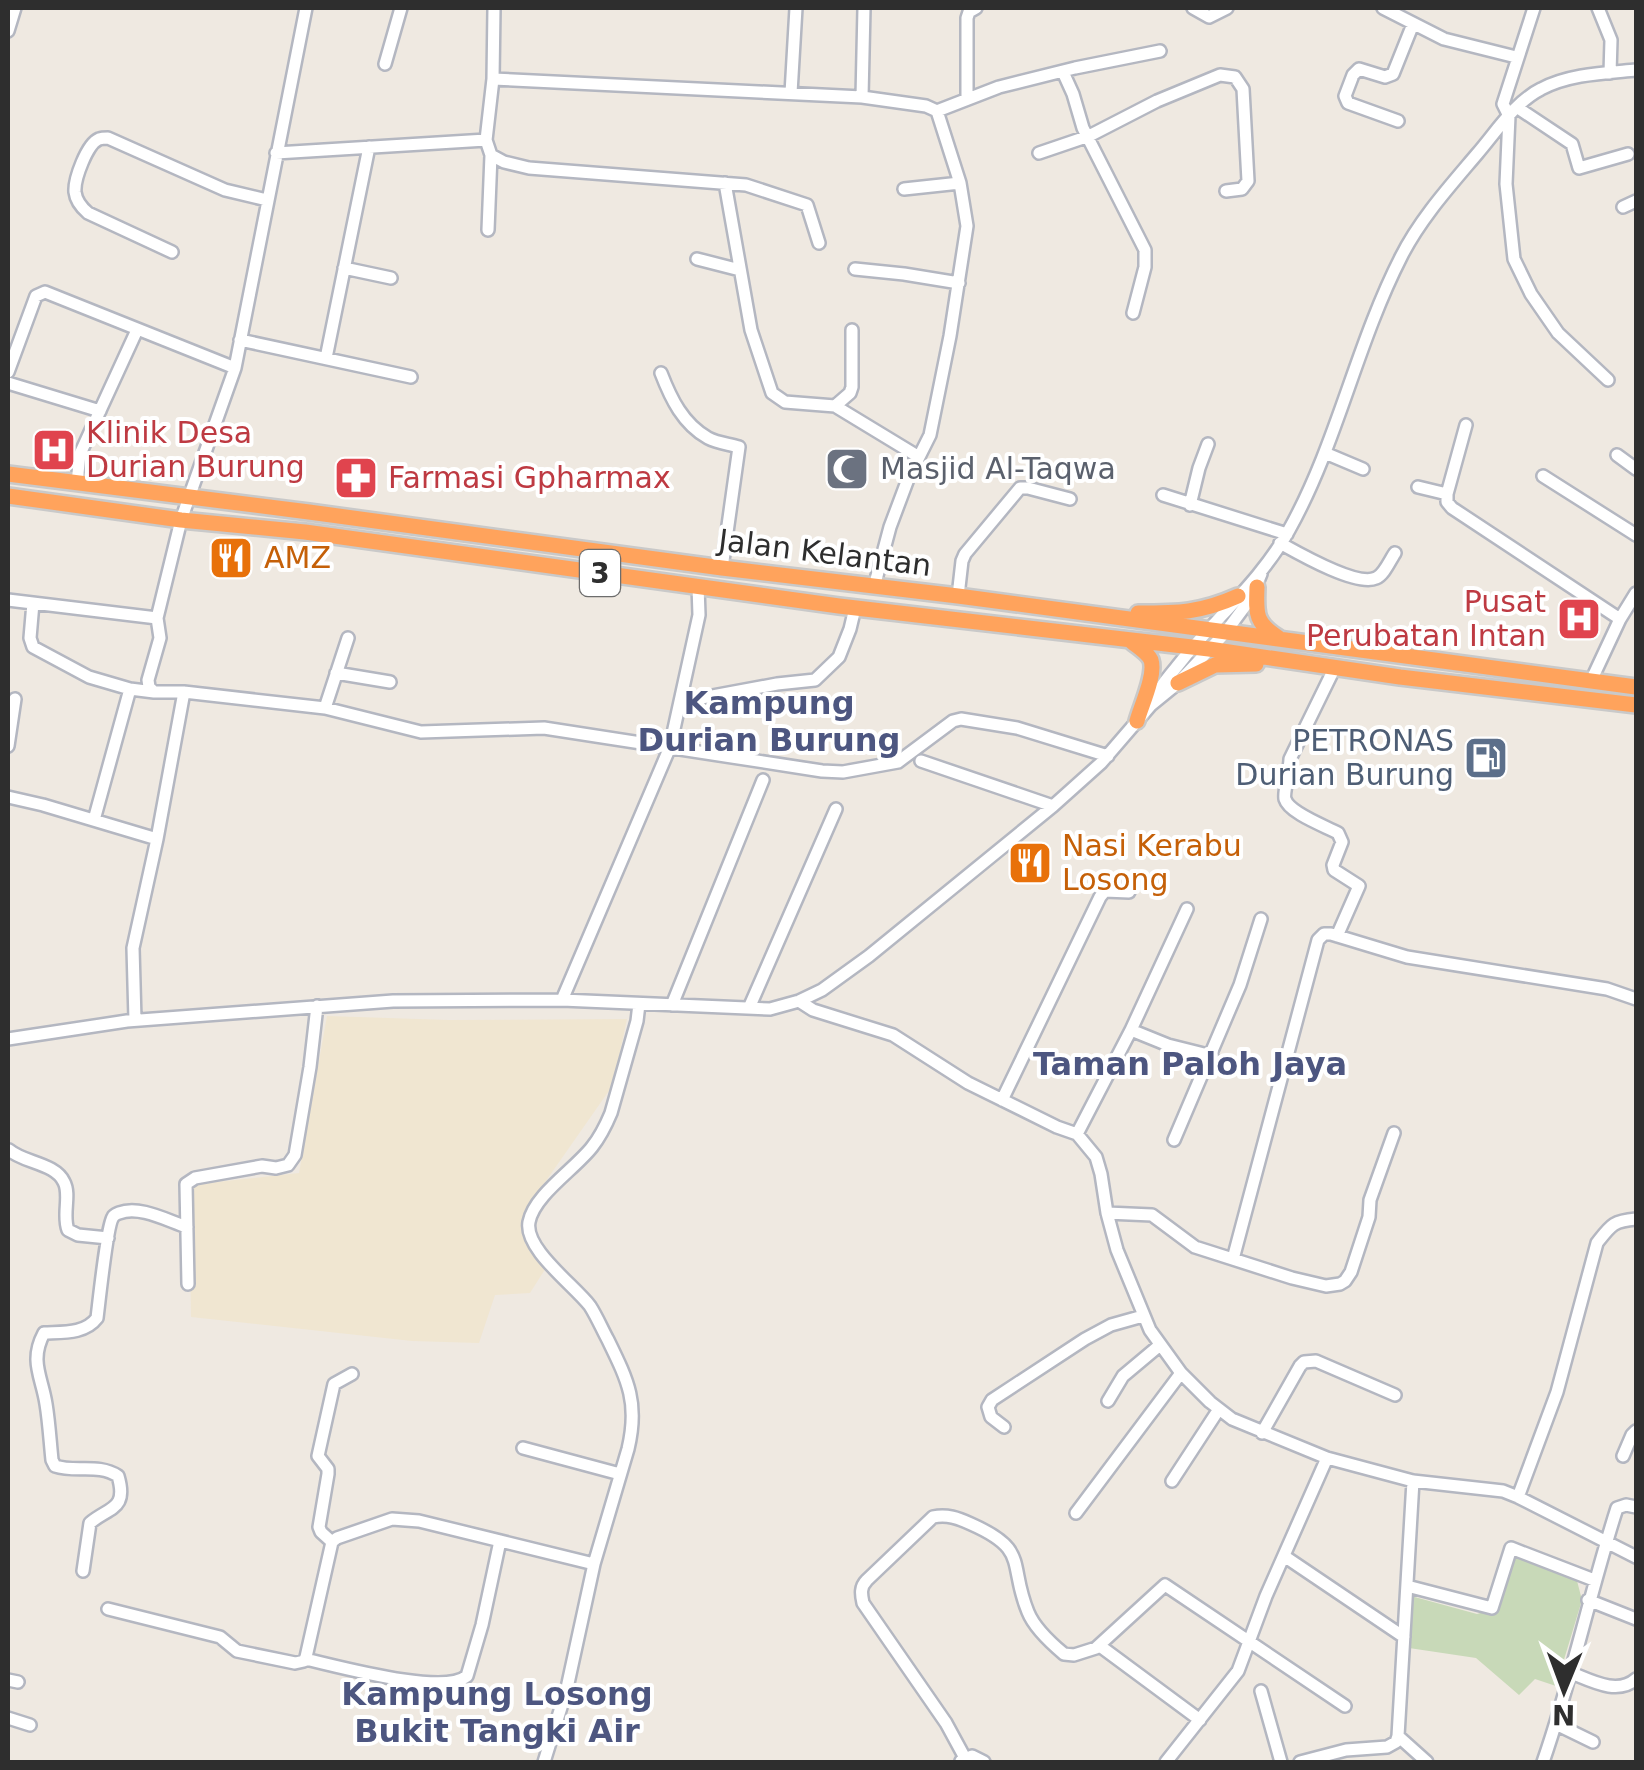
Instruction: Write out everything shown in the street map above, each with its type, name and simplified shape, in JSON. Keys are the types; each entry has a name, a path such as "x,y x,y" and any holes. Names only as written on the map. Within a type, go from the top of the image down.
{"highway":[{"name":"Jalan Kelantan","path":"8,474 1636,687"},
{"name":"Jalan Kelantan","path":"8,496 306,532 847,607 1636,705"},
{"path":"807,579 810,590 847,607"},
{"path":"1259,580 1256,611 1263,628 1282,640"},
{"path":"1079,612 1189,612 1238,596"},
{"path":"1132,642 1148,656 1152,667 1137,720"},
{"path":"1178,683 1215,665 1305,663"}],"street":[{"path":"8,31 15,8"},
{"path":"154,692 148,680 160,638 158,618 182,520 235,368 304,8"},
{"path":"385,64 401,8"},
{"path":"488,230 491,155 486,140 494,8"},
{"path":"791,93 796,8"},
{"path":"862,97 864,8"},
{"path":"967,99 967,18 976,8"},
{"path":"1193,8 1209,17 1227,8"},
{"path":"1383,8 1444,39 1516,57"},
{"path":"1534,8 1503,104 1572,144 1579,168 1628,154"},
{"path":"1598,8 1613,48 1610,73"},
{"path":"1398,121 1348,103 1345,96 1353,75 1360,69 1385,77 1394,74 1413,24"},
{"path":"492,80 862,97 937,111 1000,87 1160,51"},
{"path":"1151,706 1158,690 1201,648 1225,633 1284,538 1325,453 1402,256 1445,193 1536,91 1558,81 1636,70"},
{"path":"1063,72 1079,120 1145,250 1133,313"},
{"path":"1039,153 1089,136 1220,75 1235,77 1243,89 1248,180 1242,189 1226,191"},
{"path":"874,587 890,527 930,435 967,226 960,183 937,111"},
{"path":"1514,112 1506,184 1514,259 1531,294 1558,332 1608,380"},
{"path":"172,252 88,213 79,205 76,175 98,139 108,138 225,190 267,200"},
{"path":"276,153 486,140"},
{"path":"326,358 369,147"},
{"path":"491,155 529,168 746,186 803,202 810,210 819,244"},
{"path":"724,183 751,330 772,392 785,402 834,406 919,457"},
{"path":"904,189 960,183"},
{"path":"1623,207 1636,202"},
{"path":"697,259 740,270"},
{"path":"344,268 391,278"},
{"path":"856,270 958,283"},
{"path":"8,371 36,296 45,292 235,368"},
{"path":"77,483 80,454 138,330"},
{"path":"834,406 852,386 852,330"},
{"path":"240,340 411,376"},
{"path":"661,373 685,420 709,438 740,447 722,568"},
{"path":"8,383 100,411"},
{"path":"1466,425 1447,494 1452,508 1620,619"},
{"path":"1190,505 1208,444"},
{"path":"1325,453 1363,469"},
{"path":"1617,455 1636,469"},
{"path":"1543,476 1636,534"},
{"path":"1418,487 1447,494"},
{"path":"958,596 965,554 1020,488 1070,499"},
{"path":"1163,496 1284,538 1336,572 1376,579 1395,553"},
{"path":"8,1039 135,1020 393,1001 562,1000 770,1009 798,1000 822,990 869,956 1053,806 1108,756 1137,720 1178,683 1208,630 1238,596 1259,580"},
{"path":"562,1000 670,748 699,615 698,586"},
{"path":"1591,681 1636,593"},
{"path":"8,600 158,618"},
{"path":"33,603 33,646 90,678 130,689 325,708 422,732 544,728 843,772 898,762 961,719 1018,728 1108,756"},
{"path":"680,702 815,680 838,657 847,607"},
{"path":"325,708 348,638"},
{"path":"1335,667 1290,759 1284,795 1295,811 1338,833 1342,842 1334,870 1358,886 1336,936"},
{"path":"336,673 390,682"},
{"path":"94,820 130,689"},
{"path":"135,1020 133,948 184,692"},
{"path":"8,746 14,699"},
{"path":"921,761 1053,806"},
{"path":"672,1005 763,780"},
{"path":"8,797 157,838"},
{"path":"749,1008 836,810"},
{"path":"1002,1100 1100,897 1105,891 1129,892"},
{"path":"1077,1134 1132,1030 1187,909"},
{"path":"1174,1140 1240,985 1260,919"},
{"path":"1233,1259 1318,940 1324,934 1394,954 1607,989 1636,999"},
{"path":"798,1000 814,1010 892,1035 968,1083 1077,1134 1096,1158 1117,1250 1143,1316 1182,1374 1232,1419 1326,1458 1413,1481 1518,1496 1636,1557"},
{"path":"544,1762 568,1688 594,1564 631,1434 632,1407 628,1379 588,1304 528,1234 535,1206 592,1147 611,1114 639,1004"},
{"path":"188,1284 186,1184 195,1178 288,1165 295,1155 317,1006"},
{"path":"1132,1030 1168,1045 1212,1056"},
{"path":"1107,1213 1152,1215 1195,1246 1278,1274 1333,1286 1346,1280 1351,1272 1369,1217 1370,1200 1394,1133"},
{"path":"9,1150 19,1158 48,1168 66,1184 68,1230 108,1238"},
{"path":"82,1571 90,1523 111,1512 121,1487 118,1476 111,1471 55,1466 46,1398 38,1377 42,1336 83,1330 97,1318 108,1238 116,1213 149,1214 187,1227"},
{"path":"1518,1496 1566,1361 1597,1243 1611,1225 1636,1219"},
{"path":"1004,1427 990,1417 988,1406 992,1400 1084,1338 1143,1316"},
{"path":"1108,1401 1123,1376 1160,1346"},
{"path":"1262,1433 1300,1366 1310,1360 1395,1395"},
{"path":"332,1542 319,1527 328,1468 318,1456 334,1384 352,1374"},
{"path":"1076,1513 1182,1374"},
{"path":"1172,1481 1219,1409"},
{"path":"1623,1456 1636,1431"},
{"path":"523,1448 620,1474"},
{"path":"1166,1762 1238,1671 1326,1458"},
{"path":"1300,1762 1346,1750 1379,1749 1396,1742 1413,1481"},
{"path":"1542,1762 1617,1508 1636,1507"},
{"path":"984,1762 972,1756 962,1760 946,1723 861,1595 867,1580 933,1517 958,1518 1005,1543 1017,1566 1028,1613 1064,1654 1074,1655 1100,1646 1165,1585 1344,1706"},
{"path":"108,1609 220,1637 236,1651 289,1663 305,1658 332,1542 392,1518 419,1520 594,1564"},
{"path":"305,1658 394,1679 452,1684 463,1680 482,1625 500,1540"},
{"path":"1407,1586 1492,1608 1511,1548 1594,1580"},
{"path":"1284,1556 1404,1637"},
{"path":"1588,1600 1636,1619"},
{"path":"1100,1646 1200,1720"},
{"path":"1569,1672 1615,1688 1636,1679"},
{"path":"1262,1691 1281,1762"},
{"path":"8,1718 30,1725"},
{"path":"1556,1724 1593,1742"},
{"path":"1398,1736 1427,1762"},
{"path":"1379,1749 1382,1762"}],"shaded area":[{"path":"327,1016 627,1019 613,1085 527,1208 525,1244 549,1263 530,1293 495,1295 479,1343 412,1341 191,1317 189,1185 299,1173"}],"green space":[{"path":"1512,1554 1576,1577 1582,1600 1556,1686 1535,1679 1519,1695 1476,1658 1409,1648 1411,1596 1477,1614 1497,1608"}],"place":[{"name":"Klinik Desa Durian Burung","path":"54,450"},
{"name":"Masjid Al-Taqwa","path":"847,469"},
{"name":"Farmasi Gpharmax","path":"356,478"},
{"name":"AMZ","path":"231,558"},
{"name":"Pusat Perubatan Intan","path":"1579,619"},
{"name":"PETRONAS Durian Burung","path":"1486,758"},
{"name":"Nasi Kerabu Losong","path":"1030,863"}],"district":[{"name":"Kampung Durian Burung","path":"769,722"},
{"name":"Taman Paloh Jaya","path":"1190,1064"},
{"name":"Kampung Losong Bukit Tangki Air","path":"497,1712"}]}
